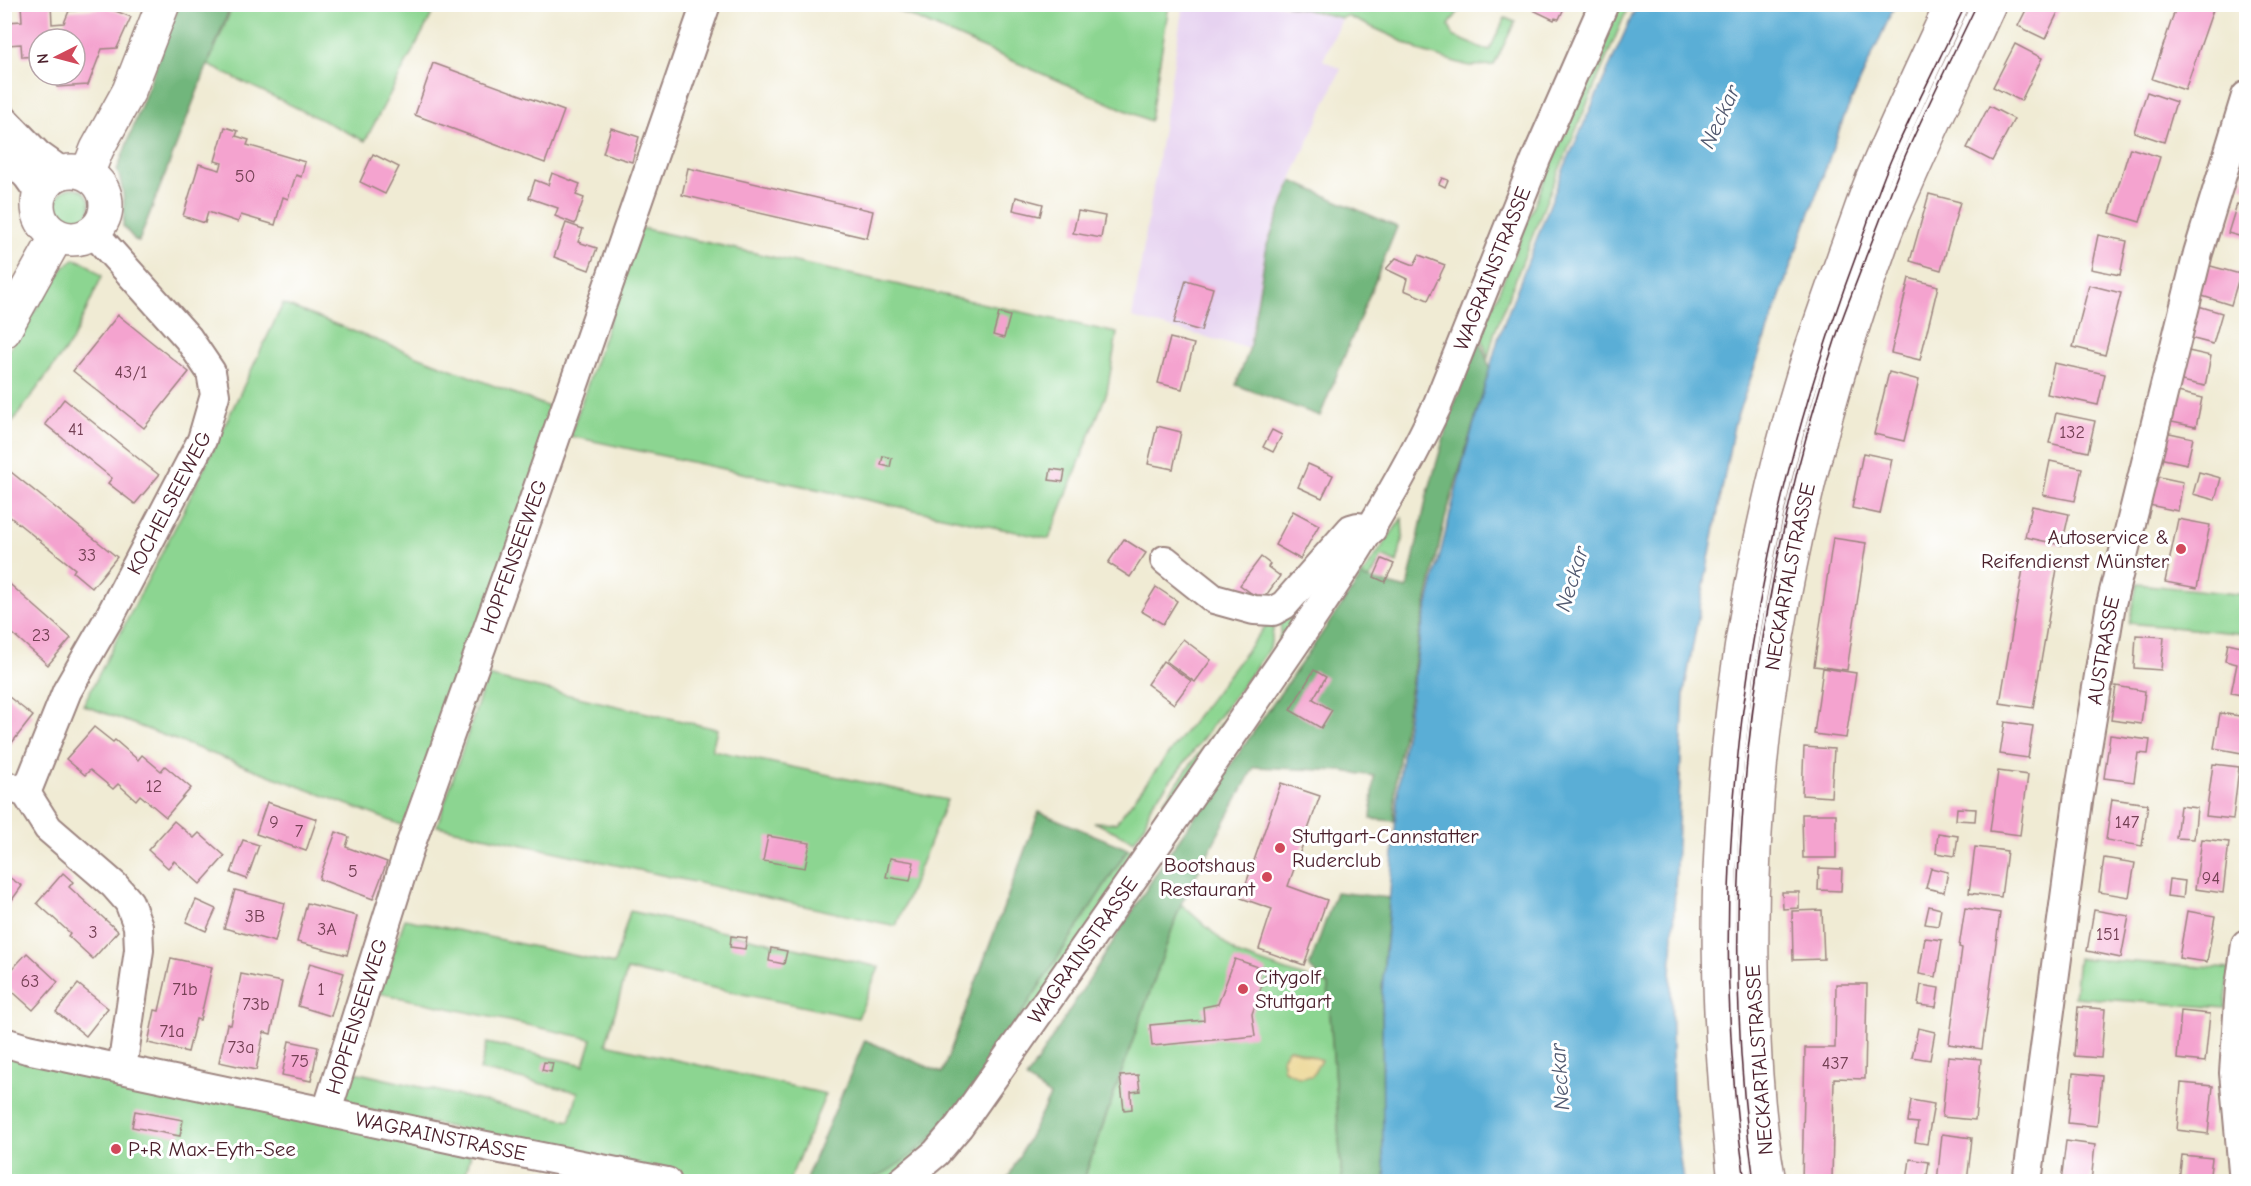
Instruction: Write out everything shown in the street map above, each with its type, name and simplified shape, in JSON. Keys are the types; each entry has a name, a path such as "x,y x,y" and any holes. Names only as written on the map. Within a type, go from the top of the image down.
{"main road":[{"path":"63,180 101,186 106,198 105,217 93,232 78,239 57,236 46,227 39,215 63,180 98,149 129,92 162,4"},
{"name":"NECKARTALSTRASSE","path":"1735,1182 1721,1018 1722,817 1733,711 1750,595 1779,461 1827,303 1875,173 1952,4"},
{"name":"NECKARTALSTRASSE","path":"1769,1182 1761,1140 1753,1026 1751,912 1757,796 1766,703 1781,614 1810,470 1858,308 1882,240 1989,4"},
{"path":"4,331 57,236"}],"street":[{"name":"HOPFENSEEWEG","path":"327,1111 410,846 531,508 706,4"},
{"name":"WAGRAINSTRASSE","path":"901,1182 936,1154 960,1126 1178,815 1372,529 1437,406 1536,159 1604,4"},
{"name":"AUSTRASSE","path":"2027,1182 2078,801 2111,604 2198,253 2247,96"},
{"path":"4,120 63,180"},
{"path":"4,151 28,177 63,180"},
{"name":"KOCHELSEEWEG","path":"93,232 188,338 211,372 215,395 202,440 110,618 15,789 48,828 114,885 129,902 138,926 139,950 122,1069"},
{"path":"1165,560 1214,599 1254,610 1273,611 1284,605 1351,529 1358,527 1372,529"},
{"path":"2244,1182 2234,1073 2240,987 2247,944"},
{"name":"WAGRAINSTRASSE","path":"4,1042 27,1049 667,1182"}],"shaded area":[{"path":"1183,5 1280,5 1342,19 1323,60 1341,69 1292,177 1266,245 1248,348 1132,318"}],"green space":[{"path":"233,4 437,5 365,141 208,65"},
{"path":"179,5 231,5 139,241 135,240 123,226 123,197 117,170"},
{"path":"885,5 1169,5 1150,121"},
{"path":"1287,5 1463,5 1449,25 1453,36 1489,51 1505,18 1515,22 1494,65 1469,66 1422,52 1347,16 1342,18"},
{"path":"1616,5 1629,5 1549,194 1494,334 1488,358 1481,335"},
{"path":"1292,181 1397,227 1320,416 1236,385 1249,350 1267,245"},
{"path":"73,188 85,193 90,205 85,217 73,222 61,217 56,205 61,193"},
{"path":"641,228 1117,333 1107,392 1049,539 570,436"},
{"path":"75,259 87,264 102,276 72,341 5,432 5,356 63,268"},
{"path":"283,304 572,416 428,835 83,705 183,512"},
{"path":"1479,339 1490,368 1445,519 1419,636 1396,779 1394,821 1371,819 1374,776 1342,771 1254,767 1181,904 1083,1181 1006,1182 1050,1096 1026,1079 1166,858 1361,577 1407,589 1427,496 1451,413"},
{"path":"1402,518 1403,537 1397,563 1382,556 1370,579 1361,577"},
{"path":"1347,540 1276,648 1281,632 1280,623"},
{"path":"2137,584 2246,595 2246,634 2129,623"},
{"path":"1267,624 1274,625 1270,648 1151,805 1144,826 1134,841 1094,822 1116,823"},
{"path":"1267,660 1171,806 1163,802"},
{"path":"487,676 717,729 712,750 947,800 896,926 437,826"},
{"path":"1158,809 1165,814 961,1116 897,1175 884,1181 864,1182 887,1171 957,1113 1128,849 1133,851 1150,827"},
{"path":"1039,812 1128,849 957,1113 901,1163 875,1177 850,1183 807,1181 807,1176 865,1040 942,1073"},
{"path":"1336,892 1389,898 1382,991 1383,1152 1386,1181 1342,1181 1328,985 1309,967"},
{"path":"1181,904 1237,954 1328,985 1342,1181 1083,1182"},
{"path":"630,911 879,967 858,1018 627,970 606,1044 826,1094 789,1181 707,1181 340,1104 350,1071 570,1121 578,1092 480,1070 487,1043 584,1065 592,1039 379,993 405,919 614,964"},
{"path":"2078,958 2230,969 2225,1008 2074,997"},
{"path":"4,1055 472,1149 464,1181 5,1181"}],"sand":[{"path":"1289,1048 1321,1060 1312,1076 1299,1077 1284,1070 1282,1058"}],"water":[{"name":"Neckar","path":"1637,5 1895,5 1844,117 1734,425 1684,693 1671,978 1673,1107 1683,1181 1386,1181 1383,1152 1382,991 1399,778 1420,636 1464,458 1499,336 1564,168"}],"building":[{"path":"51,4 52,24 64,23 69,11 108,8 131,17 117,48 102,49 87,85 87,27 27,27 27,57 22,57 21,44 7,45 6,22 22,21 21,5"},
{"path":"1536,4 1566,4 1559,19 1554,20 1533,10"},
{"path":"2029,4 2062,4 2045,39 2018,26"},
{"path":"2177,4 2215,4 2185,90 2152,79"},
{"path":"2015,44 2042,58 2021,101 1993,87"},
{"path":"433,63 564,111 545,163 415,115"},
{"path":"2147,92 2176,102 2164,142 2134,132"},
{"path":"1989,106 2014,119 1992,161 1967,148"},
{"path":"225,127 238,131 236,136 249,140 247,145 305,162 301,177 296,175 288,199 283,197 275,225 241,215 238,222 208,212 205,223 183,216 199,164 220,170 222,163 215,161"},
{"path":"611,128 639,137 632,162 603,153"},
{"path":"2130,148 2160,157 2140,222 2110,213"},
{"path":"373,154 399,167 385,194 360,182"},
{"path":"688,168 873,211 867,238 682,195"},
{"path":"2246,171 2246,188 2241,186"},
{"path":"552,173 580,184 576,195 584,198 575,224 555,216 558,208 529,198 535,180 548,185"},
{"path":"1442,178 1448,180 1445,187 1439,184"},
{"path":"1929,194 1960,202 1941,270 1910,261"},
{"path":"1016,197 1043,204 1040,216 1013,210"},
{"path":"2237,204 2246,207 2246,238 2228,233"},
{"path":"1078,211 1105,216 1101,238 1073,233"},
{"path":"566,223 583,229 578,242 597,248 589,270 554,257"},
{"path":"2098,235 2127,241 2120,275 2091,269"},
{"path":"1419,255 1445,265 1428,300 1404,290 1407,279 1386,269 1396,258 1414,265"},
{"path":"2207,265 2240,274 2231,305 2199,295"},
{"path":"1909,278 1938,286 1920,360 1891,353"},
{"path":"1186,280 1213,288 1201,331 1174,323"},
{"path":"2089,285 2121,293 2105,355 2073,347"},
{"path":"2195,305 2222,313 2213,344 2186,337"},
{"path":"999,313 1010,316 1004,338 993,335"},
{"path":"118,315 189,372 144,428 73,371"},
{"path":"1170,338 1194,344 1182,389 1158,383"},
{"path":"2184,350 2211,356 2205,386 2177,380"},
{"path":"2054,363 2105,374 2098,405 2047,394"},
{"path":"1889,372 1919,380 1904,441 1874,434"},
{"path":"2174,391 2202,398 2196,427 2167,421"},
{"path":"64,399 159,475 135,504 108,483 112,478 45,424"},
{"path":"2056,413 2095,421 2088,452 2049,443"},
{"path":"1157,426 1181,432 1173,469 1148,464"},
{"path":"1272,430 1282,435 1273,452 1263,447"},
{"path":"2165,432 2193,438 2187,464 2159,458"},
{"path":"1863,453 1892,459 1880,514 1852,508"},
{"path":"883,456 892,458 890,467 881,465"},
{"path":"2050,461 2082,468 2075,501 2043,495"},
{"path":"1308,464 1333,475 1322,498 1298,487"},
{"path":"1051,469 1065,471 1063,482 1049,480"},
{"path":"11,472 117,557 92,588 73,572 75,569 4,512 4,480"},
{"path":"2199,472 2221,478 2215,500 2193,494"},
{"path":"2155,476 2183,482 2178,511 2149,505"},
{"path":"2032,506 2069,514 2062,545 2025,537"},
{"path":"1293,511 1319,525 1300,559 1275,545"},
{"path":"2178,519 2210,525 2197,588 2165,582"},
{"path":"1833,538 1866,543 1847,670 1814,666"},
{"path":"1124,539 1146,553 1130,577 1108,563"},
{"path":"1261,557 1270,564 1268,567 1280,576 1262,601 1240,585"},
{"path":"2025,557 2058,563 2033,708 2000,703"},
{"path":"1382,559 1394,564 1385,582 1374,577"},
{"path":"4,579 71,638 48,665 4,626"},
{"path":"1156,587 1177,601 1163,624 1141,611"},
{"path":"2136,635 2164,637 2161,670 2134,668"},
{"path":"1183,639 1211,660 1195,682 1166,661"},
{"path":"2228,643 2246,647 2246,696 2231,693 2237,664 2225,661"},
{"path":"1163,661 1191,681 1174,704 1147,684"},
{"path":"1823,668 1856,673 1846,738 1814,734"},
{"path":"1314,670 1326,677 1313,699 1332,710 1321,728 1290,710"},
{"path":"2116,686 2145,691 2141,724 2111,720"},
{"path":"4,693 33,716 11,744 4,739"},
{"path":"2220,713 2246,717 2242,753 2214,748"},
{"path":"2005,722 2033,726 2028,758 2000,754"},
{"path":"94,727 113,742 115,740 138,760 142,755 161,771 165,766 191,788 166,817 140,795 136,800 118,784 113,789 90,770 85,775 66,759"},
{"path":"2110,735 2150,740 2148,754 2138,753 2134,782 2104,778"},
{"path":"1804,747 1834,749 1831,797 1802,795"},
{"path":"2213,764 2239,767 2233,819 2206,816"},
{"path":"1998,771 2028,775 2020,835 1990,831"},
{"path":"1281,783 1320,796 1288,886 1327,900 1304,965 1259,949 1272,909 1241,898"},
{"path":"2112,799 2148,804 2142,846 2106,840"},
{"path":"267,802 317,819 306,851 256,834"},
{"path":"2180,806 2197,808 2194,839 2176,838"},
{"path":"1957,808 1976,809 1975,821 1956,820"},
{"path":"1802,814 1836,814 1836,858 1803,858"},
{"path":"174,821 194,838 199,833 225,856 200,884 174,861 168,868 148,850"},
{"path":"336,832 349,837 346,847 387,862 373,899 319,879"},
{"path":"1938,833 1958,836 1955,856 1936,853"},
{"path":"768,836 810,843 805,868 763,861"},
{"path":"2202,839 2229,842 2223,893 2195,889"},
{"path":"243,840 259,845 247,879 231,873"},
{"path":"1975,847 2007,851 2001,897 1969,893"},
{"path":"890,858 914,862 910,881 886,877"},
{"path":"2104,858 2135,863 2129,897 2099,892"},
{"path":"1819,868 1842,869 1841,891 1818,890"},
{"path":"1931,868 1948,872 1944,892 1926,888"},
{"path":"63,873 73,882 69,887 118,931 93,959 68,936 70,933 37,903"},
{"path":"4,874 22,886 4,911"},
{"path":"2169,879 2185,881 2183,898 2167,896"},
{"path":"235,890 285,903 275,942 224,928"},
{"path":"1782,892 1799,892 1799,908 1783,909"},
{"path":"196,900 216,909 206,931 186,922"},
{"path":"307,903 357,916 347,955 297,942"},
{"path":"1929,906 1941,909 1938,926 1925,924"},
{"path":"1965,908 2000,913 1982,1049 1949,1044"},
{"path":"1822,910 1824,959 1793,960 1792,911"},
{"path":"2094,910 2129,916 2121,958 2087,951"},
{"path":"2187,911 2215,916 2207,962 2179,958"},
{"path":"731,936 747,938 745,949 730,947"},
{"path":"1925,938 1942,940 1936,977 1919,974"},
{"path":"771,948 787,951 784,964 769,961"},
{"path":"27,953 58,982 33,1010 4,984 4,978"},
{"path":"171,958 212,967 200,1020 196,1019 188,1052 148,1043 155,1010 159,1011"},
{"path":"1235,959 1267,970 1252,1014 1255,1036 1152,1046 1150,1025 1204,1020 1203,1007 1218,1004"},
{"path":"310,963 344,973 331,1016 298,1006"},
{"path":"241,974 282,982 271,1034 264,1032 256,1070 219,1062 227,1024 231,1025"},
{"path":"78,984 108,1008 86,1036 56,1012"},
{"path":"1836,984 1867,984 1865,1079 1834,1078 1832,1182 1802,1182 1805,1048 1835,1048"},
{"path":"1921,985 1939,988 1936,1007 1918,1005"},
{"path":"2078,1007 2105,1009 2101,1058 2074,1056"},
{"path":"2181,1011 2210,1014 2205,1062 2177,1059"},
{"path":"1918,1028 1935,1032 1930,1060 1912,1057"},
{"path":"289,1041 318,1047 311,1081 282,1075"},
{"path":"1948,1056 1981,1059 1975,1120 1942,1117"},
{"path":"544,1062 553,1063 551,1072 542,1070"},
{"path":"2073,1073 2102,1076 2097,1126 2068,1123"},
{"path":"1138,1075 1140,1091 1131,1092 1132,1109 1124,1110 1120,1076"},
{"path":"2181,1083 2213,1086 2208,1134 2177,1130"},
{"path":"1911,1100 1934,1104 1927,1144 1915,1142 1918,1123 1908,1122"},
{"path":"135,1111 183,1120 180,1136 132,1127"},
{"path":"1942,1134 1972,1138 1967,1182 1937,1182"},
{"path":"2066,1141 2095,1145 2091,1182 2061,1182"},
{"path":"2182,1155 2212,1158 2209,1182 2179,1182"},
{"path":"1910,1159 1929,1162 1926,1182 1907,1181"}],"waterway":[{"path":"1140,844 1159,815"}],"tram line":[{"path":"1745,1182 1733,1064 1728,947 1732,829 1743,712 1761,596 1786,481 1818,367 1869,217 1894,153 1966,4"},
{"path":"1754,1182 1743,1075 1738,967 1740,858 1748,749 1763,640 1783,532 1809,427 1843,316 1906,154 1977,4"}],"place":[{"name":"Autoservice & Reifendienst Münster","path":"2181,549"},
{"name":"Stuttgart-Cannstatter Ruderclub","path":"1280,848"},
{"name":"Bootshaus Restaurant","path":"1267,877"},
{"name":"Citygolf Stuttgart","path":"1243,989"},
{"name":"P+R Max-Eyth-See","path":"116,1149"}]}
